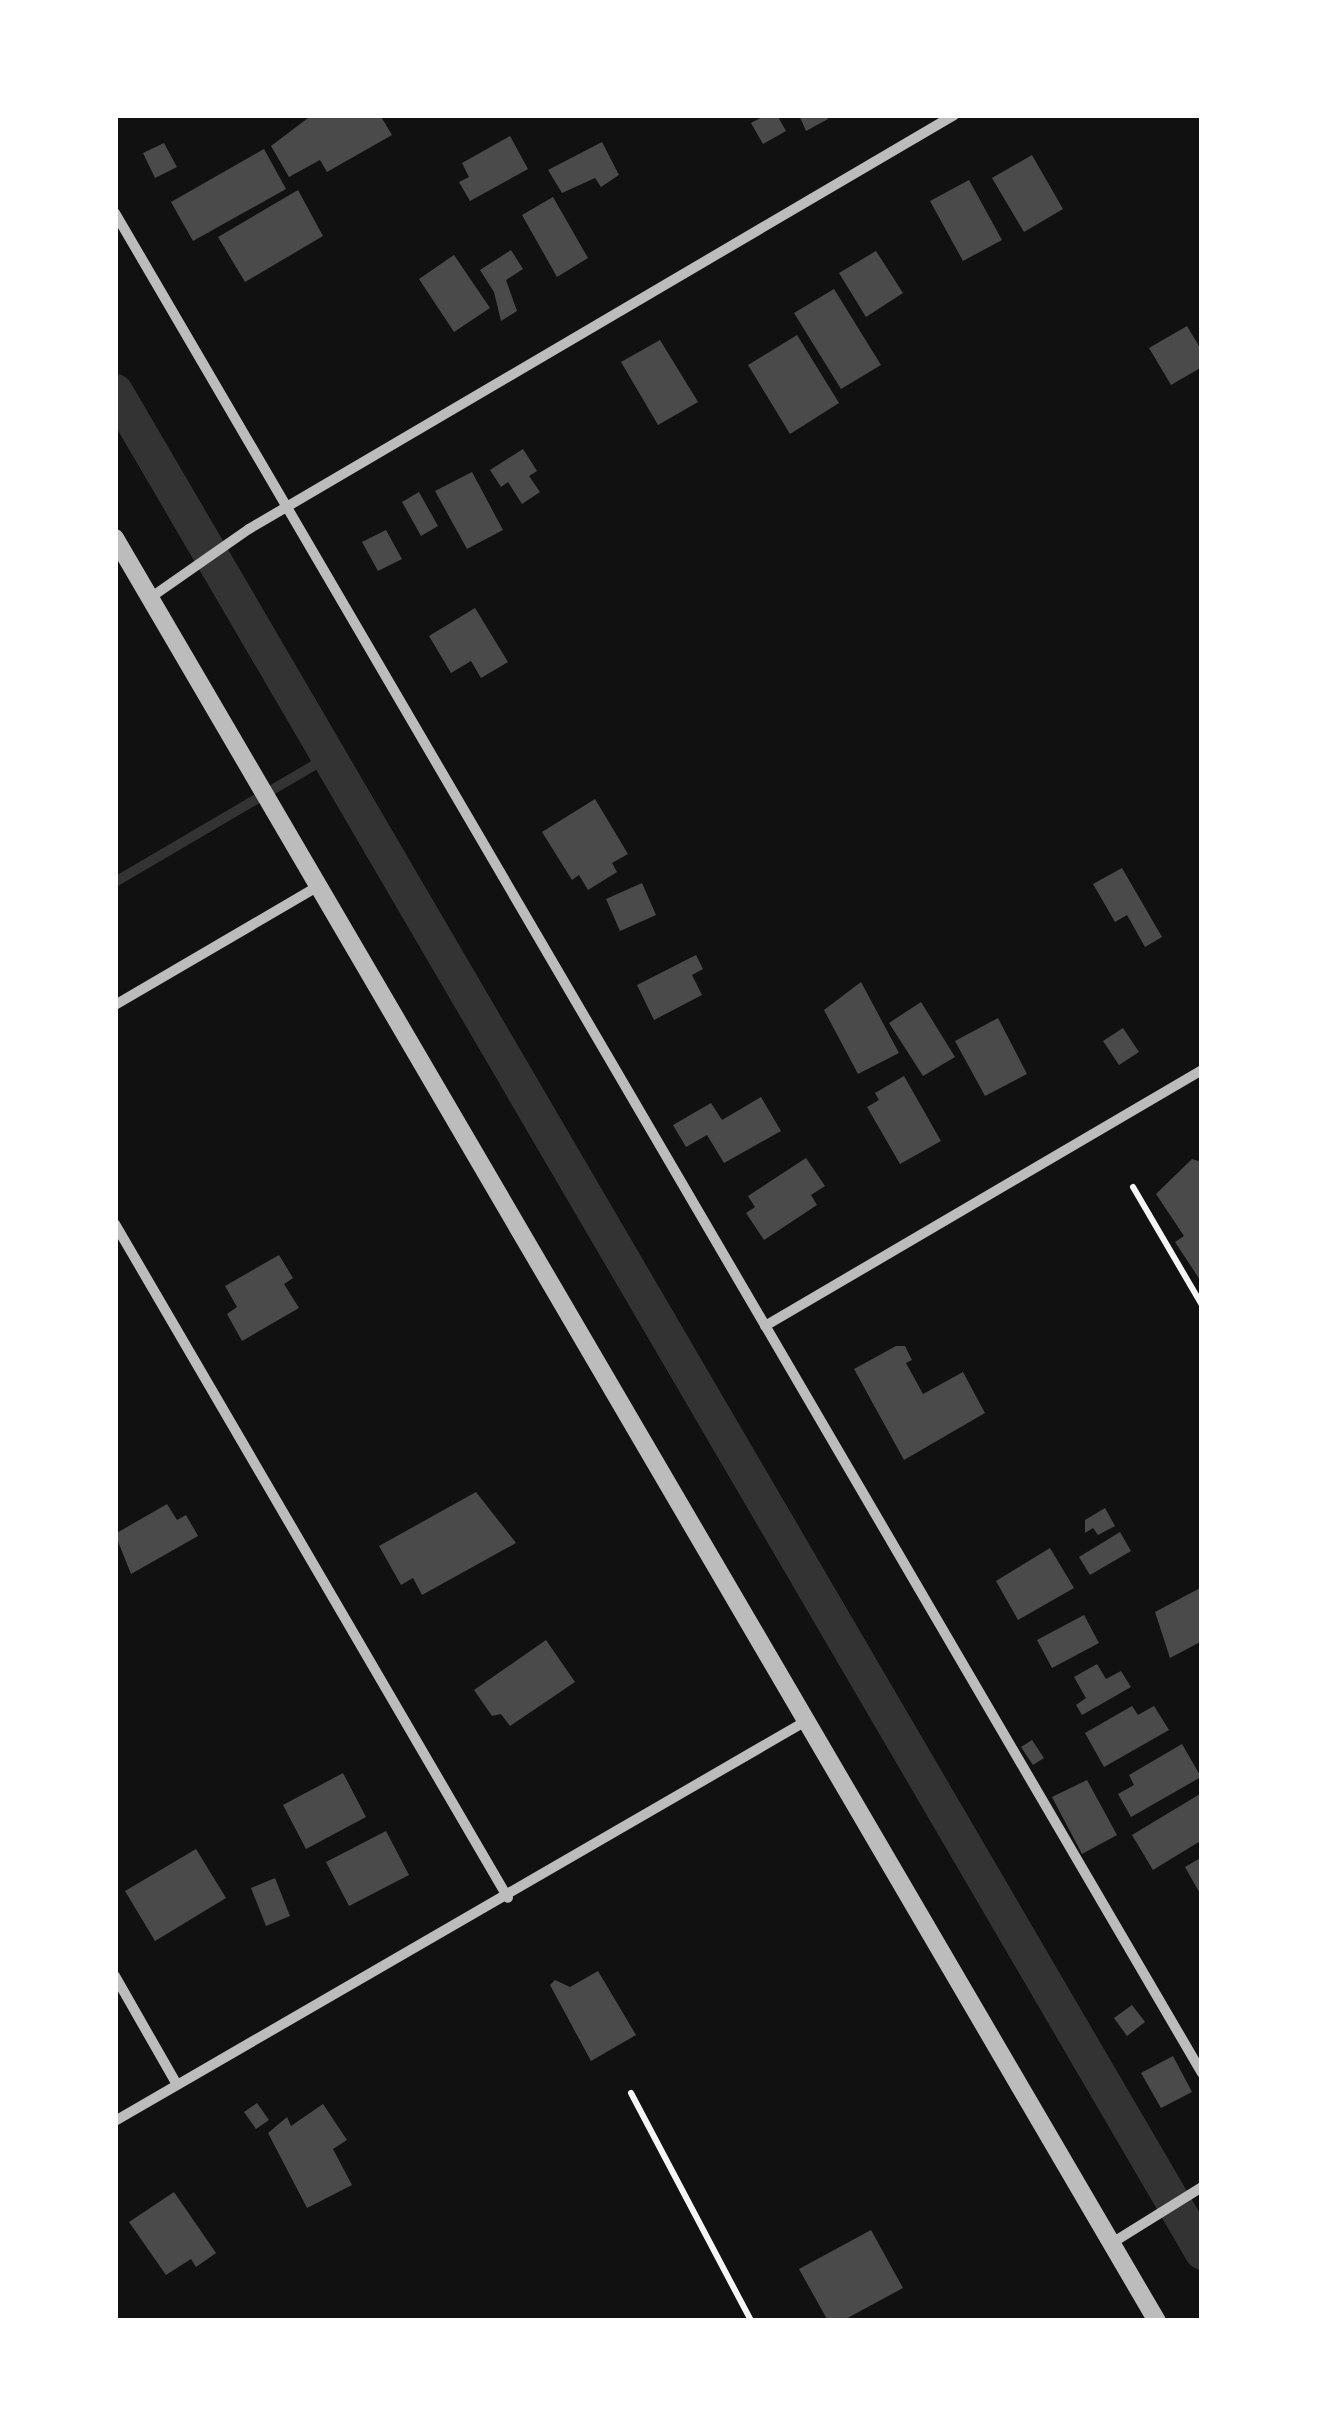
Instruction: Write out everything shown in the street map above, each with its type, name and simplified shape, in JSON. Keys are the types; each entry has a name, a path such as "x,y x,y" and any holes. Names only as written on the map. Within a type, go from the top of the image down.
{"street":[{"path":"150,598 249,529 954,115"},
{"path":"115,213 1202,2073"},
{"path":"115,538 1157,2321"},
{"path":"115,1005 317,886"},
{"path":"765,1326 1202,1070"},
{"path":"115,1224 508,1898"},
{"path":"115,2121 508,1898 808,1720"},
{"path":"115,1976 176,2083"},
{"path":"1112,2242 1200,2189"}],"path":[{"path":"1133,1187 1202,1305"},
{"path":"631,2093 751,2321"}],"building":[{"path":"312,115 380,115 392,135 327,172 320,160 289,177 271,146"},
{"path":"766,115 777,115 786,131 763,144 751,123"},
{"path":"799,115 826,115 828,119 806,131"},
{"path":"510,136 528,169 470,201 459,182 469,177 462,163"},
{"path":"602,142 619,175 601,187 595,178 562,193 548,170"},
{"path":"164,143 177,167 155,178 143,153"},
{"path":"264,149 286,189 193,241 171,202"},
{"path":"1032,155 1063,209 1024,232 992,178"},
{"path":"969,180 1002,240 963,261 930,201"},
{"path":"298,190 323,236 245,282 218,237"},
{"path":"553,197 588,258 557,277 522,215"},
{"path":"511,250 523,269 506,280 517,311 501,321 494,292 480,270"},
{"path":"876,251 903,293 866,317 839,273"},
{"path":"454,255 490,308 454,332 419,279"},
{"path":"834,289 881,365 841,389 794,313"},
{"path":"1187,326 1202,351 1202,367 1171,385 1149,348"},
{"path":"797,335 839,403 790,434 748,365"},
{"path":"660,340 698,402 658,425 621,362"},
{"path":"523,449 537,471 529,476 540,492 522,504 508,482 501,487 490,470"},
{"path":"472,472 503,530 467,549 435,491"},
{"path":"419,492 438,526 421,536 402,502"},
{"path":"386,530 402,559 378,571 362,542"},
{"path":"475,608 508,662 481,678 471,661 451,673 429,636"},
{"path":"595,799 628,854 612,863 617,872 588,890 579,875 572,880 542,832"},
{"path":"1122,868 1162,937 1145,947 1127,915 1115,922 1093,884"},
{"path":"642,883 656,915 620,931 606,899"},
{"path":"696,955 703,969 692,975 702,995 654,1020 637,985"},
{"path":"861,982 899,1053 858,1074 824,1010"},
{"path":"921,1002 955,1057 923,1076 889,1023"},
{"path":"998,1018 1027,1074 985,1096 955,1041"},
{"path":"1123,1028 1139,1052 1119,1065 1103,1041"},
{"path":"904,1076 941,1141 900,1164 867,1107 879,1100 875,1093"},
{"path":"761,1097 781,1131 724,1163 707,1135 686,1147 673,1125 711,1103 722,1120"},
{"path":"806,1158 825,1186 811,1195 817,1205 764,1240 746,1213 755,1207 748,1196"},
{"path":"1192,1159 1202,1162 1202,1283 1175,1242 1184,1236 1156,1194"},
{"path":"279,1255 293,1278 284,1284 299,1308 242,1341 227,1314 237,1307 225,1286"},
{"path":"896,1346 905,1346 912,1360 906,1363 923,1394 963,1372 985,1413 904,1460 854,1369"},
{"path":"476,1492 516,1543 422,1595 413,1578 401,1585 379,1546"},
{"path":"167,1504 177,1520 186,1515 198,1536 131,1574 115,1534"},
{"path":"1105,1508 1115,1526 1098,1535 1093,1528 1085,1533 1085,1520"},
{"path":"1120,1532 1131,1551 1090,1575 1079,1557"},
{"path":"1050,1548 1074,1588 1018,1620 996,1581"},
{"path":"1202,1587 1202,1641 1170,1658 1155,1612"},
{"path":"1084,1615 1099,1643 1052,1668 1037,1640"},
{"path":"546,1640 575,1682 510,1726 501,1714 492,1716 474,1690"},
{"path":"1097,1664 1106,1679 1121,1671 1131,1687 1082,1715 1076,1705 1086,1698 1074,1677"},
{"path":"1132,1706 1138,1715 1154,1706 1169,1730 1104,1767 1085,1733"},
{"path":"1032,1740 1044,1758 1033,1765 1021,1747"},
{"path":"1182,1744 1201,1777 1131,1817 1118,1794 1134,1785 1129,1775"},
{"path":"343,1773 366,1817 306,1849 283,1805"},
{"path":"1087,1780 1117,1835 1082,1854 1052,1797"},
{"path":"1200,1794 1202,1840 1153,1870 1132,1835"},
{"path":"386,1831 409,1875 349,1906 326,1862"},
{"path":"196,1849 226,1898 155,1941 125,1891"},
{"path":"1202,1857 1202,1897 1185,1867"},
{"path":"275,1878 290,1916 266,1926 251,1888"},
{"path":"598,1971 636,2035 591,2061 550,1985 555,1980 570,1987"},
{"path":"1132,2005 1145,2022 1127,2036 1114,2018"},
{"path":"1173,2056 1192,2092 1161,2108 1141,2073"},
{"path":"257,2103 269,2120 256,2129 244,2112"},
{"path":"323,2104 347,2140 333,2149 352,2185 307,2208 268,2133 287,2117 291,2126"},
{"path":"174,2192 216,2253 196,2267 191,2259 166,2275 129,2222"},
{"path":"871,2230 903,2288 842,2321 828,2321 799,2269"}],"waterway":[{"path":"115,391 1202,2252"},
{"path":"115,882 328,757"}]}
